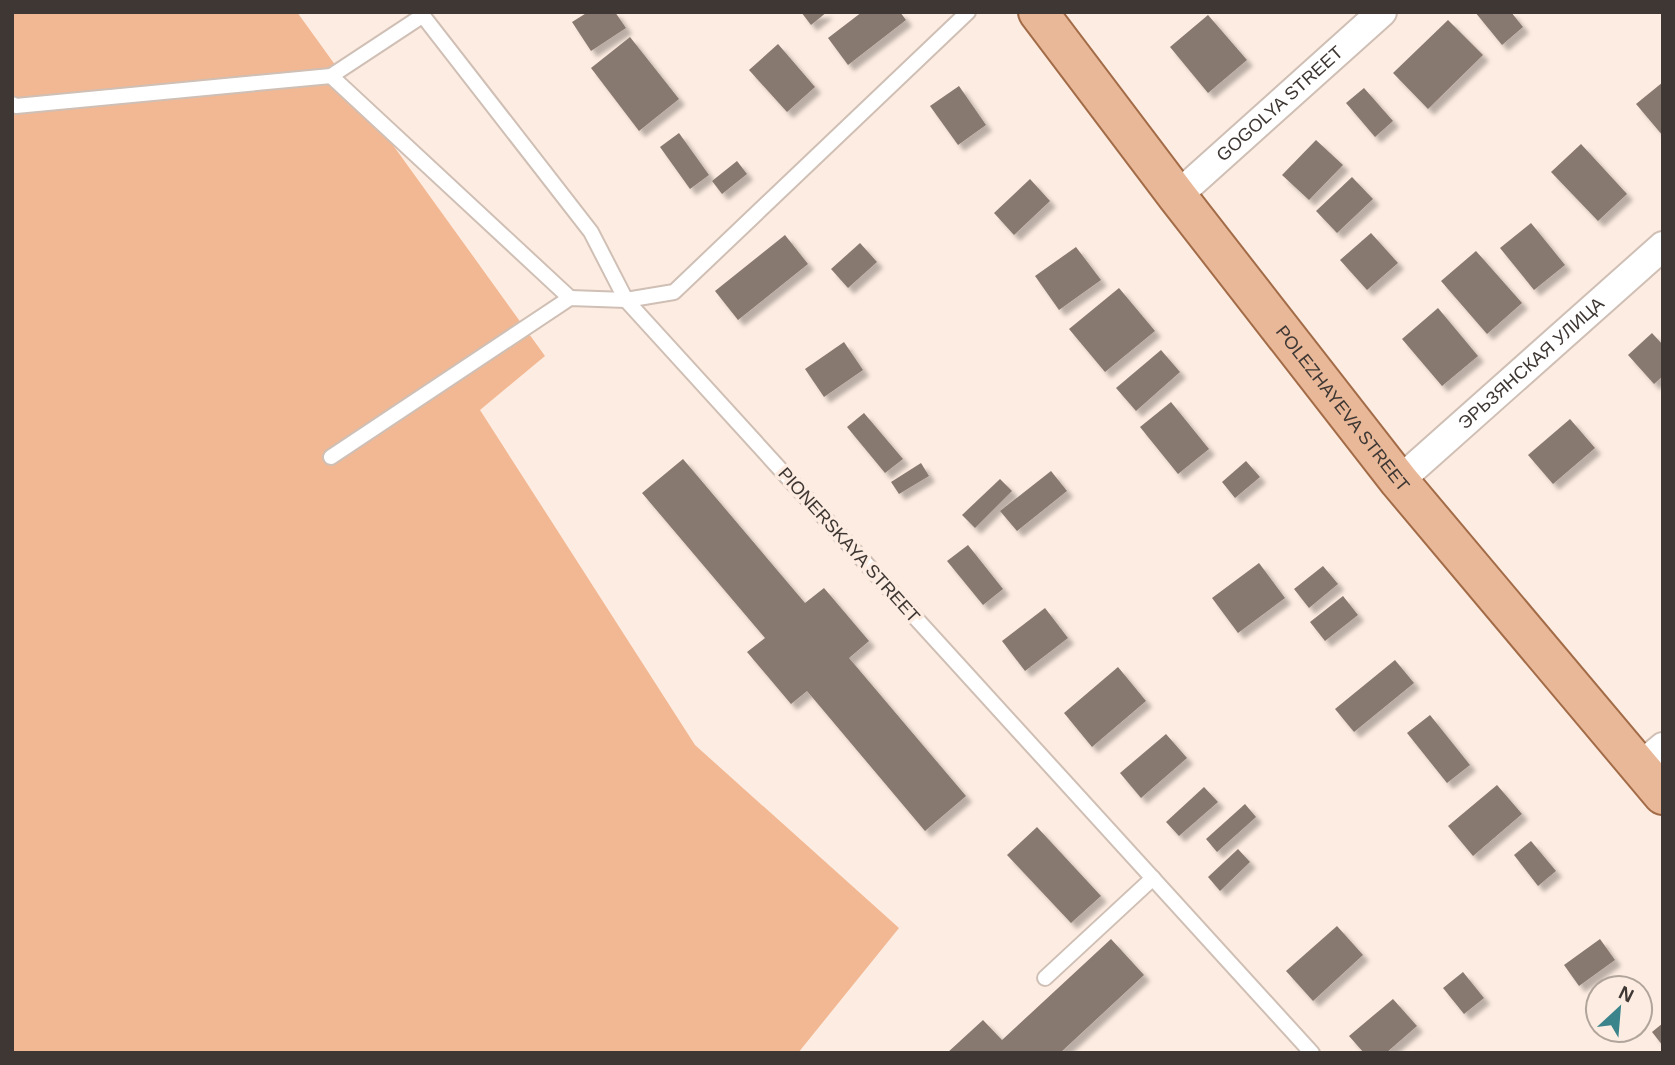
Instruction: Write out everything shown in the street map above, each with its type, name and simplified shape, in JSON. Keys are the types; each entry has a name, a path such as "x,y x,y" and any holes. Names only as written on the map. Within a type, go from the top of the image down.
{"main road":[{"name":"POLEZHAYEVA STREET","path":"1038,12 1399,481 1655,770"}],"street":[{"name":"GOGOLYA STREET","path":"1177,196 1382,12"},
{"name":"ЭРЬЗЯНСКАЯ УЛИЦА","path":"1399,481 1663,246"}],"lane":[{"path":"331,457 570,298 626,299 674,292 968,12"},
{"path":"12,104 16,106 331,76 421,14"},
{"name":"PIONERSKAYA STREET","path":"421,14 591,232 626,299 1312,1053"},
{"path":"331,76 570,298"},
{"path":"1045,978 1153,878"}],"shaded area":[{"path":"12,12 297,12 545,356 480,410 695,745 899,928 798,1053 12,1053"}],"building":[{"path":"588,12 615,12 626,28 591,51 572,22"},
{"path":"801,12 827,12 811,25"},
{"path":"862,12 900,12 906,20 848,65 828,38"},
{"path":"1475,12 1511,12 1523,27 1502,45"},
{"path":"1208,15 1247,60 1208,93 1170,47"},
{"path":"1448,20 1483,55 1428,109 1393,73"},
{"path":"630,37 679,99 639,131 591,68"},
{"path":"778,44 815,87 787,112 749,70"},
{"path":"1663,82 1663,136 1636,104"},
{"path":"959,86 986,125 958,145 930,106"},
{"path":"1364,88 1393,121 1375,137 1346,103"},
{"path":"679,133 709,175 690,189 660,147"},
{"path":"1316,140 1343,165 1309,200 1282,175"},
{"path":"1581,144 1627,194 1598,221 1551,172"},
{"path":"737,161 747,174 722,194 712,181"},
{"path":"1352,177 1373,199 1337,233 1316,211"},
{"path":"1030,179 1050,201 1014,235 994,213"},
{"path":"1531,223 1565,265 1534,290 1500,248"},
{"path":"1371,233 1398,263 1367,290 1340,260"},
{"path":"785,235 808,264 738,320 715,291"},
{"path":"860,243 877,262 848,288 831,269"},
{"path":"1076,247 1101,280 1059,310 1035,276"},
{"path":"1476,251 1522,303 1487,334 1441,281"},
{"path":"1119,288 1155,331 1105,372 1069,329"},
{"path":"1438,308 1478,356 1442,386 1402,339"},
{"path":"1652,333 1663,345 1663,376 1654,384 1628,355"},
{"path":"844,342 863,370 824,397 805,369"},
{"path":"1161,350 1180,372 1136,411 1116,388"},
{"path":"1171,402 1209,449 1178,474 1140,427"},
{"path":"864,413 903,459 885,473 847,427"},
{"path":"1570,419 1595,448 1553,484 1528,455"},
{"path":"683,459 805,603 824,588 869,641 849,658 966,796 925,831 807,691 791,704 747,652 765,638 642,493"},
{"path":"1246,461 1260,477 1235,498 1222,482"},
{"path":"921,463 929,476 899,494 891,482"},
{"path":"1051,471 1067,491 1017,531 1000,511"},
{"path":"1000,479 1012,491 975,528 962,515"},
{"path":"968,545 1003,589 983,605 947,561"},
{"path":"1259,563 1285,598 1238,633 1212,598"},
{"path":"1323,566 1338,584 1309,608 1294,589"},
{"path":"1343,596 1358,615 1325,641 1310,622"},
{"path":"1045,608 1068,638 1025,671 1002,641"},
{"path":"1395,660 1414,683 1354,732 1335,709"},
{"path":"1118,667 1146,701 1092,747 1064,713"},
{"path":"1430,715 1470,765 1447,783 1407,733"},
{"path":"1166,734 1187,758 1141,798 1120,773"},
{"path":"1497,785 1522,814 1473,856 1448,826"},
{"path":"1204,787 1218,802 1179,836 1166,822"},
{"path":"1245,804 1256,817 1217,852 1206,839"},
{"path":"1037,827 1101,896 1071,923 1007,855"},
{"path":"1531,841 1556,871 1538,886 1514,855"},
{"path":"1238,849 1250,862 1220,891 1208,877"},
{"path":"1337,926 1363,955 1313,1001 1286,971"},
{"path":"1111,939 1144,975 1060,1053 947,1053 983,1020 1002,1040"},
{"path":"1600,939 1615,960 1596,974 1584,974 1584,982 1579,986 1564,965"},
{"path":"1463,972 1484,998 1464,1014 1443,988"},
{"path":"1393,999 1417,1026 1386,1053 1364,1053 1349,1036"},
{"path":"1663,1023 1663,1046 1654,1035 1654,1030"}]}
